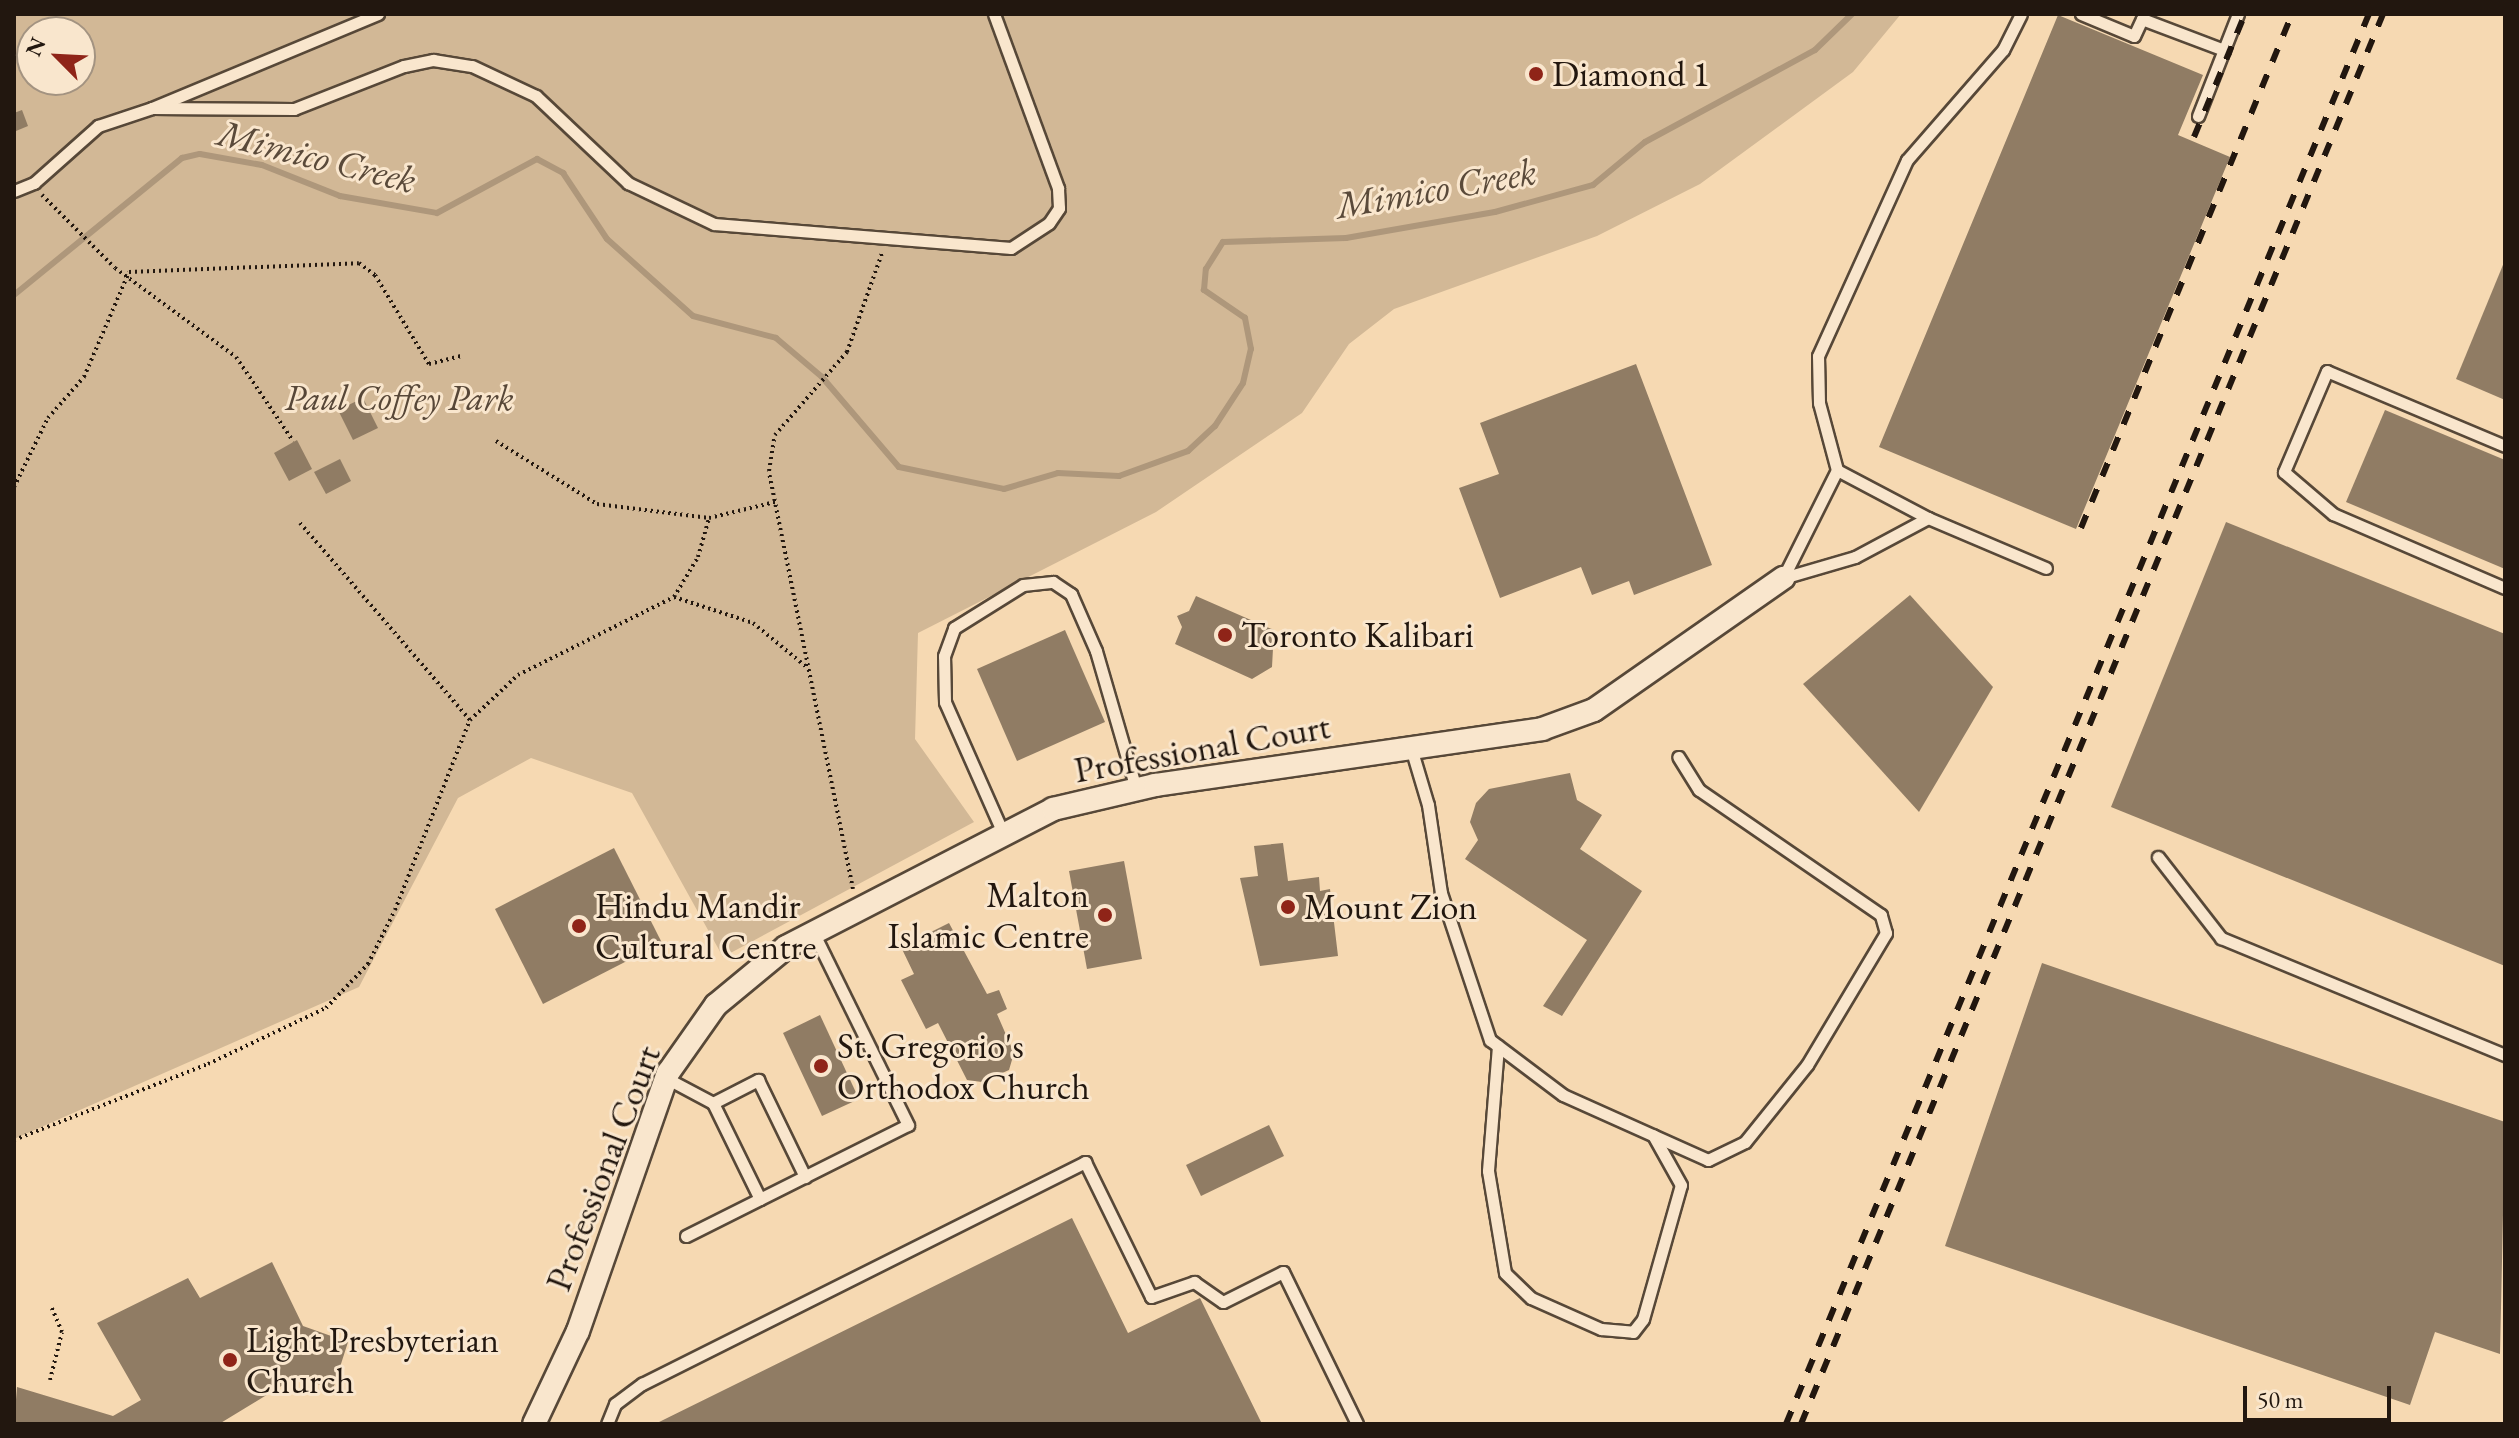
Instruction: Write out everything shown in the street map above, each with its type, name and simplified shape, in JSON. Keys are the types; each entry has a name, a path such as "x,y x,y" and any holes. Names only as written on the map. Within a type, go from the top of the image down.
{"street":[{"name":"Professional Court","path":"534,1424 578,1331 666,1078 716,1005 813,932 1053,809 1136,789 1542,729 1594,710 1783,578"}],"lane":[{"path":"14,191 34,183 98,126 152,108 378,14"},
{"path":"152,108 294,109 433,60 505,77 536,96 628,183 673,209 728,226 1011,248 1059,208 994,14"},
{"path":"1783,578 1837,470 1819,403 1818,356 1907,160 2003,50 2021,14"},
{"path":"2081,14 2134,36 2143,16 2224,50"},
{"path":"2198,116 2238,14"},
{"path":"2505,446 2327,371 2284,472 2333,514 2505,588"},
{"path":"1837,470 1928,518 2046,568"},
{"path":"1783,578 1855,557 1928,518"},
{"path":"1003,833 945,702 944,656 954,628 1023,585 1053,582 1071,594 1136,789"},
{"path":"1411,748 1428,805 1441,893 1498,1046 1488,1171 1505,1273 1531,1298 1601,1329 1633,1332 1643,1319 1681,1185 1653,1135"},
{"path":"1498,1046 1563,1095 1708,1160 1745,1142 1807,1065 1886,933 1881,915 1699,790 1678,757"},
{"path":"2158,857 2221,938 2505,1055"},
{"path":"686,1236 908,1125 813,932"},
{"path":"666,1078 713,1103 760,1199"},
{"path":"713,1103 758,1080 805,1177"},
{"path":"607,1424 615,1404 642,1384 1085,1162 1151,1297 1194,1282 1223,1302 1283,1272 1357,1424"}],"path":[{"path":"34,183 73,230 115,268 129,272 359,263 375,275 429,364 462,356"},
{"path":"857,907 775,502 770,454 800,402 847,352 864,288 892,238"},
{"path":"129,272 236,357 293,441"},
{"path":"14,487 48,418 84,377 129,272"},
{"path":"496,441 597,504 709,518 775,502"},
{"path":"14,1140 208,1064 326,1008 368,964 395,910 470,720 518,675 674,597 698,557 709,518"},
{"path":"300,523 470,720"},
{"path":"674,597 753,623 809,669"},
{"path":"50,1380 62,1332 52,1308"}],"green space":[{"name":"Paul Coffey Park","path":"14,14 1901,14 1853,72 1700,184 1597,236 1394,309 1349,344 1302,413 1156,512 918,633 915,739 974,822 723,957 632,793 531,758 458,798 359,987 14,1139"}],"building":[{"path":"2058,15 2203,75 2178,135 2230,157 2076,529 1879,447"},
{"path":"22,110 28,126 16,131 14,113"},
{"path":"2505,260 2505,400 2456,379"},
{"path":"1636,364 1712,565 1634,595 1629,581 1592,595 1581,567 1500,598 1459,488 1499,474 1480,423"},
{"path":"363,398 378,428 353,440 338,410"},
{"path":"2385,410 2505,460 2505,569 2346,502"},
{"path":"297,440 312,469 289,481 274,453"},
{"path":"340,459 351,481 326,494 314,472"},
{"path":"2226,522 2505,634 2505,966 2111,807"},
{"path":"1910,595 1993,687 1919,812 1803,684"},
{"name":"Toronto Kalibari","path":"1196,596 1274,630 1272,667 1252,679 1175,644 1182,627 1177,616 1189,611"},
{"path":"1065,630 1105,722 1017,761 977,669"},
{"path":"1570,773 1577,800 1602,815 1580,849 1642,891 1562,1016 1543,1006 1587,940 1465,859 1478,840 1470,822 1476,803 1489,789"},
{"name":"Mount Zion","path":"1283,843 1288,881 1319,877 1320,891 1330,889 1338,956 1260,966 1240,878 1258,876 1254,846"},
{"name":"Hindu Mandir Cultural Centre","path":"614,848 662,943 543,1004 495,909"},
{"name":"Malton Islamic Centre","path":"1124,861 1142,959 1087,969 1069,871"},
{"path":"949,923 987,994 999,990 1007,1009 997,1014 1014,1053 1009,1070 982,1082 967,1080 938,1023 926,1029 901,980 914,974 901,947"},
{"path":"2042,963 2505,1122 2500,1354 2435,1332 2410,1405 1945,1246"},
{"name":"St. Gregorio's Orthodox Church","path":"820,1015 859,1099 822,1116 783,1033"},
{"path":"1269,1125 1284,1156 1201,1196 1186,1165"},
{"path":"1072,1218 1128,1333 1200,1298 1262,1424 655,1424"},
{"name":"Light Presbyterian Church","path":"272,1262 303,1326 348,1342 333,1389 296,1377 219,1424 14,1424 17,1387 113,1416 141,1400 97,1323 188,1278 200,1298"}],"waterway":[{"name":"Mimico Creek","path":"14,295 182,158 200,154 262,165 340,196 437,213 537,159 563,173 607,239 693,316 776,338 822,377 899,467 1004,489 1058,473 1119,476 1188,451 1215,426 1243,383 1251,349 1245,318 1204,290 1206,269 1223,242 1346,238 1495,212 1593,185 1645,142 1815,50 1852,14"}],"railway":[{"path":"2194,137 2245,14"},
{"path":"2081,528 2292,14"},
{"path":"1786,1424 2369,14"},
{"path":"1801,1424 2383,14"}],"place":[{"name":"Diamond 1","path":"1536,74"},
{"name":"Toronto Kalibari","path":"1225,635"},
{"name":"Mount Zion","path":"1288,907"},
{"name":"Malton Islamic Centre","path":"1105,915"},
{"name":"Hindu Mandir Cultural Centre","path":"579,926"},
{"name":"St. Gregorio's Orthodox Church","path":"821,1066"},
{"name":"Light Presbyterian Church","path":"230,1360"}]}
